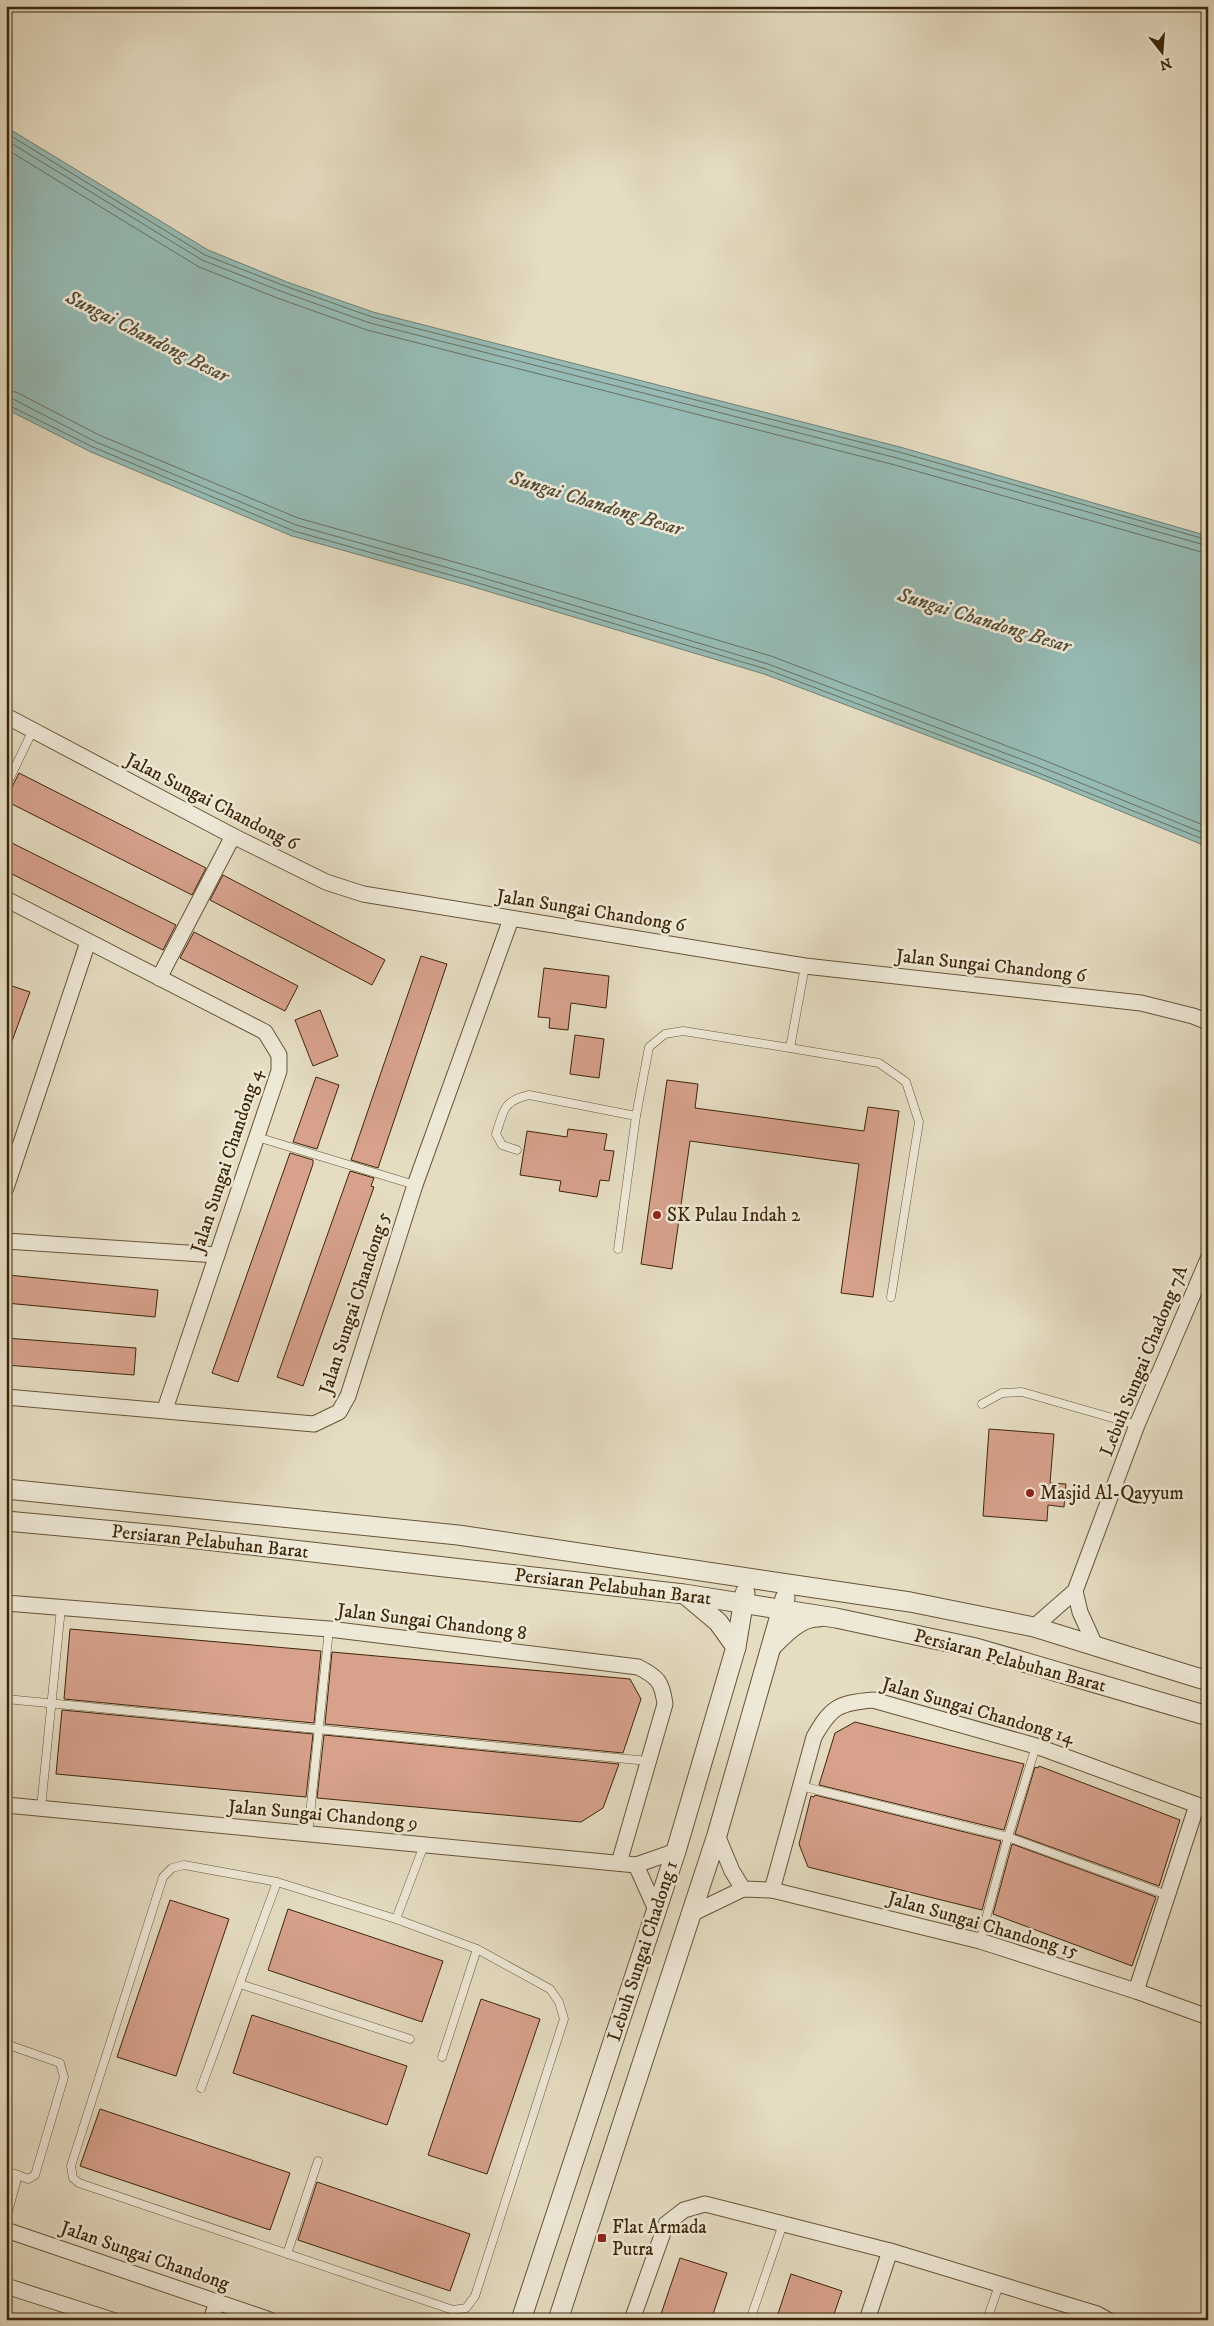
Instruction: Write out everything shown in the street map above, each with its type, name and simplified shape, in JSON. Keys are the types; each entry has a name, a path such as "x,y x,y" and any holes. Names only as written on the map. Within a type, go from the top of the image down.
{"street":[{"name":"Jalan Sungai Chandong 6","path":"6,716 32,732 233,836 326,882 363,894 805,966 1141,1003 1193,1016 1208,1022"},
{"path":"159,978 233,836"},
{"name":"Jalan Sungai Chandong 4","path":"6,899 265,1032 279,1055 279,1071 165,1409"},
{"name":"Jalan Sungai Chandong 5","path":"6,1397 165,1409 314,1424 339,1412 348,1396 415,1185 511,919"},
{"path":"6,1188 10,1162 88,942"},
{"path":"6,1240 217,1255"},
{"name":"Lebuh Sungai Chadong 7A","path":"1075,1590 1137,1425 1207,1263"},
{"name":"Persiaran Pelabuhan Barat","path":"6,1489 458,1535 910,1602 1034,1627 1208,1681"},
{"path":"170,1536 176,1527 179,1517 176,1506"},
{"name":"Persiaran Pelabuhan Barat","path":"6,1521 170,1536 684,1594 836,1618 976,1648 1208,1716"},
{"name":"Lebuh Sungai Chadong 1","path":"521,2320 676,1850 736,1647 748,1578"},
{"name":"Lebuh Sungai Chadong 1","path":"558,2320 689,1915 717,1835 789,1585"},
{"path":"1034,1627 1075,1590 1080,1612 1095,1645"},
{"path":"684,1594 718,1622 736,1647"},
{"name":"Jalan Sungai Chandong 8","path":"6,1603 329,1629 638,1667 654,1675 662,1688 665,1704 619,1863"},
{"path":"773,1645 794,1626 814,1617 836,1618"},
{"name":"Jalan Sungai Chandong 14","path":"772,1890 814,1737 826,1716 848,1702 873,1700 1036,1746 1202,1807"},
{"name":"Jalan Sungai Chandong 9","path":"6,1805 636,1865 676,1850"},
{"path":"1136,1991 1167,1894 1202,1807"},
{"path":"689,1915 743,1888 732,1871 717,1835"},
{"path":"636,1865 657,1912"},
{"name":"Jalan Sungai Chandong 15","path":"743,1888 772,1890 980,1941 1136,1991 1208,2017"},
{"path":"632,2320 666,2224 684,2210 705,2204 890,2251 1000,2284 1100,2318"},
{"name":"Jalan Sungai Chandong","path":"6,2230 270,2320"},
{"path":"866,2320 890,2251"},
{"path":"6,2286 112,2320"},
{"path":"211,2320 217,2302"}],"lane":[{"path":"6,786 32,732"},
{"path":"790,1048 805,966"},
{"path":"618,1250 636,1116 649,1047 665,1034 683,1031 879,1063 906,1082 918,1122 891,1297"},
{"path":"517,1150 502,1145 496,1134 505,1106 514,1098 529,1095 636,1116"},
{"path":"257,1138 415,1185"},
{"path":"982,1404 1002,1393 1022,1392 1137,1425"},
{"path":"41,1808 61,1608"},
{"path":"308,1834 329,1629"},
{"path":"6,1699 648,1761"},
{"path":"980,1941 1008,1837 1036,1746"},
{"path":"801,1786 1008,1837 1167,1894"},
{"path":"396,1919 424,1845"},
{"path":"184,1865 277,1882 396,1919 477,1949 550,1988 559,2002 564,2019 475,2296 466,2308 453,2310 79,2183 73,2178 71,2166 163,1877 172,1868 184,1865"},
{"path":"201,2088 277,1882"},
{"path":"442,2057 477,1949"},
{"path":"240,1984 410,2039"},
{"path":"6,2044 60,2063 64,2077 35,2174 28,2179 6,2172"},
{"path":"287,2254 318,2162"},
{"path":"6,2219 18,2175"},
{"path":"750,2320 783,2224"},
{"path":"986,2320 1000,2284"}],"water":[{"name":"Sungai Chandong Besar","path":"6,127 208,250 287,282 373,312 900,447 1208,536 1208,847 1035,776 764,674 467,585 292,536 91,452 6,409"}],"building":[{"path":"19,773 206,868 192,895 6,801 6,792 11,789"},
{"path":"6,840 176,925 163,950 6,871"},
{"path":"223,875 385,960 372,985 210,900"},
{"path":"194,932 298,986 285,1011 180,958"},
{"path":"421,956 447,964 378,1168 351,1160"},
{"path":"544,968 609,976 606,1008 571,1003 568,1030 549,1028 550,1018 538,1017"},
{"path":"6,984 30,992 8,1052 6,1052"},
{"path":"320,1010 338,1056 313,1066 295,1020"},
{"path":"575,1035 604,1039 599,1078 570,1074"},
{"path":"316,1077 339,1085 317,1149 293,1142"},
{"path":"667,1080 698,1084 695,1108 864,1131 868,1107 899,1111 873,1297 841,1293 859,1164 690,1141 672,1269 641,1264"},
{"path":"568,1129 607,1134 604,1150 614,1151 609,1181 600,1180 597,1197 559,1191 561,1181 520,1175 527,1131 567,1137"},
{"path":"290,1153 313,1160 313,1164 238,1382 212,1373"},
{"path":"350,1171 374,1178 371,1186 374,1187 303,1386 277,1377"},
{"path":"8,1275 158,1290 155,1317 6,1303"},
{"path":"6,1338 136,1348 134,1375 6,1365"},
{"path":"989,1429 1054,1434 1050,1483 1066,1484 1064,1507 1048,1505 1047,1521 983,1516"},
{"path":"70,1629 321,1651 314,1723 64,1699"},
{"path":"332,1652 630,1679 641,1699 623,1753 325,1724"},
{"path":"62,1710 313,1734 306,1797 56,1774"},
{"path":"855,1722 1024,1764 1004,1830 819,1785 835,1733"},
{"path":"324,1735 619,1764 603,1808 581,1822 317,1798"},
{"path":"1039,1766 1180,1820 1159,1886 1015,1834 1035,1767 1038,1768"},
{"path":"815,1795 1001,1841 982,1910 808,1867 799,1844 811,1796 814,1797"},
{"path":"1012,1844 1156,1897 1132,1966 993,1914"},
{"path":"170,1900 229,1919 176,2076 117,2057"},
{"path":"288,1909 443,1961 422,2022 268,1970"},
{"path":"481,1999 540,2019 487,2174 428,2155"},
{"path":"252,2015 407,2066 387,2125 233,2073"},
{"path":"100,2109 290,2173 270,2230 80,2166"},
{"path":"317,2182 470,2234 450,2291 298,2240"},
{"path":"680,2258 727,2273 711,2320 659,2320"},
{"path":"791,2274 842,2291 832,2320 776,2320"}],"place":[{"name":"SK Pulau Indah 2","path":"657,1215"},
{"name":"Masjid Al-Qayyum","path":"1030,1493"},
{"name":"Flat Armada Putra","path":"602,2238"}]}
